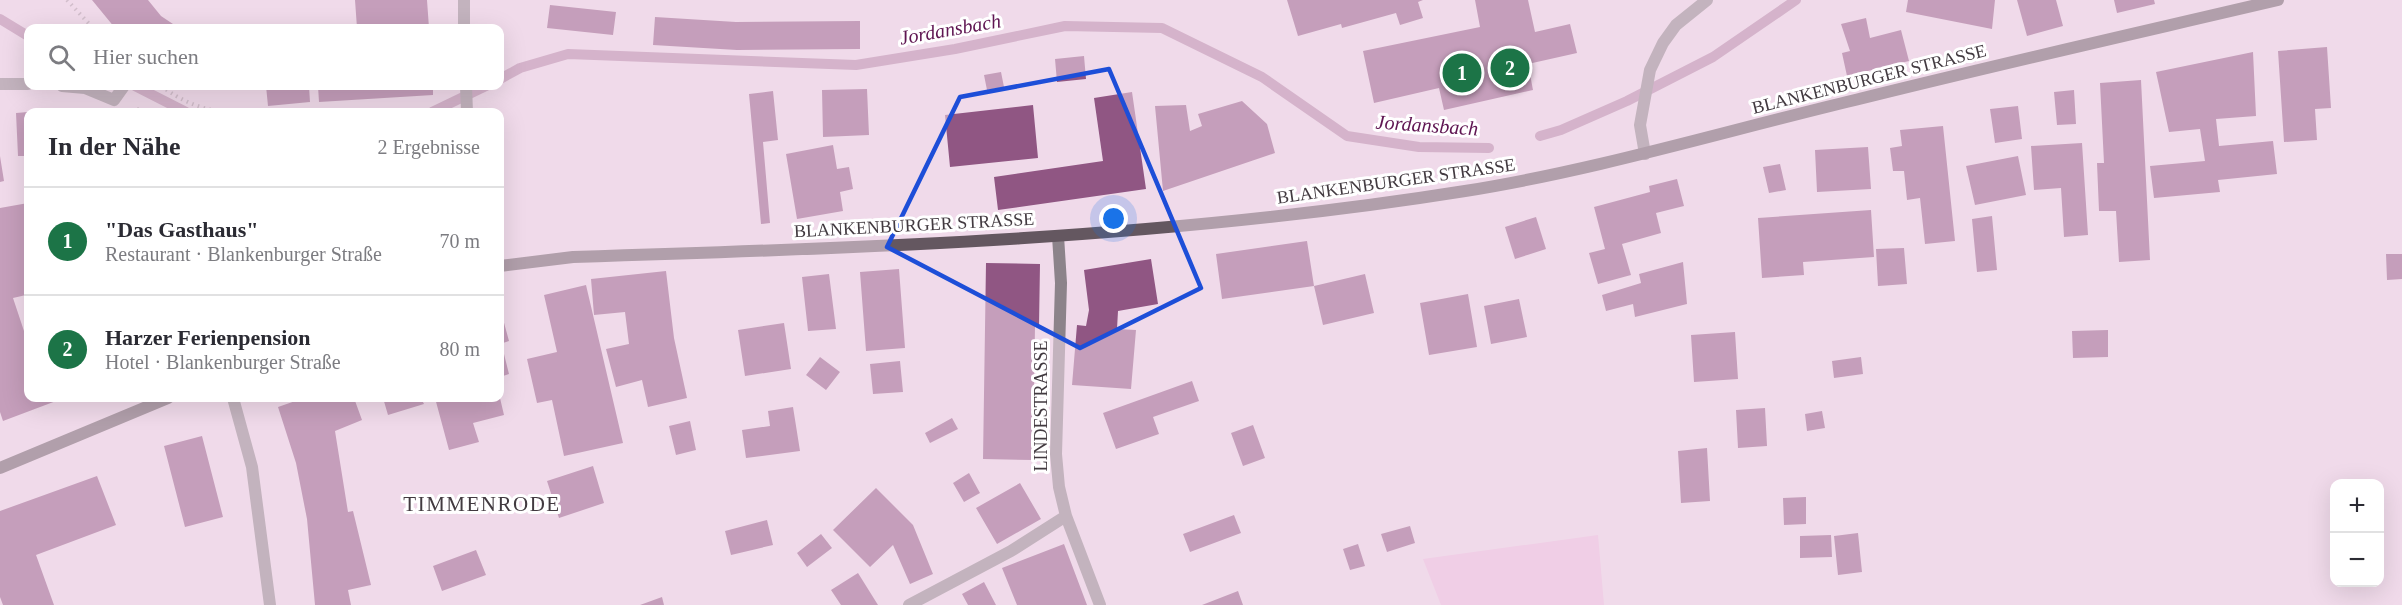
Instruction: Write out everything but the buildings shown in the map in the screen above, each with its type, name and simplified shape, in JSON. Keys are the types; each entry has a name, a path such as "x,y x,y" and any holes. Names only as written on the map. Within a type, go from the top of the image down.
{"main road":[{"name":"BLANKENBURGER STRASSE","path":"504,266 573,257 1058,236 1378,204 1532,180 1646,154 1854,100 2278,0"},
{"path":"1,464 158,402"}],"street":[{"path":"464,0 464,24"},
{"path":"1646,154 1640,125 1650,70 1676,25 1707,0"},
{"path":"0,84 24,84"},
{"path":"90,90 114,100 121,90"},
{"path":"466,90 467,108"},
{"name":"LINDESTRASSE","path":"1058,236 1061,284 1056,454 1059,487 1066,516 1100,605"},
{"path":"234,402 252,467 270,605"},
{"path":"909,605 1011,551 1066,516"}],"path":[{"path":"67,0 89,24"},
{"path":"166,90 184,103 200,108"}],"highlighted area":[{"path":"1109,69 1201,288 1080,348 887,247 960,97"}],"shaded area":[{"path":"1598,535 1604,605 1441,605 1423,559"}],"waterway":[{"name":"Jordansbach","path":"1540,136 1561,130 1627,101 1713,57 1796,0"},
{"name":"Jordansbach","path":"0,19 24,34"},
{"name":"Jordansbach","path":"504,77 520,68 568,54 856,65 955,49 1065,26 1162,28 1262,77 1347,136 1419,147 1489,148"},
{"name":"Jordansbach","path":"143,90 178,108"},
{"name":"Jordansbach","path":"440,108 478,90"}],"place":[{"name":"Harzer Ferienpension","path":"1510,68"},
{"name":"\"Das Gasthaus\"","path":"1462,73"}],"district":[{"name":"TIMMENRODE","path":"482,504"}]}
